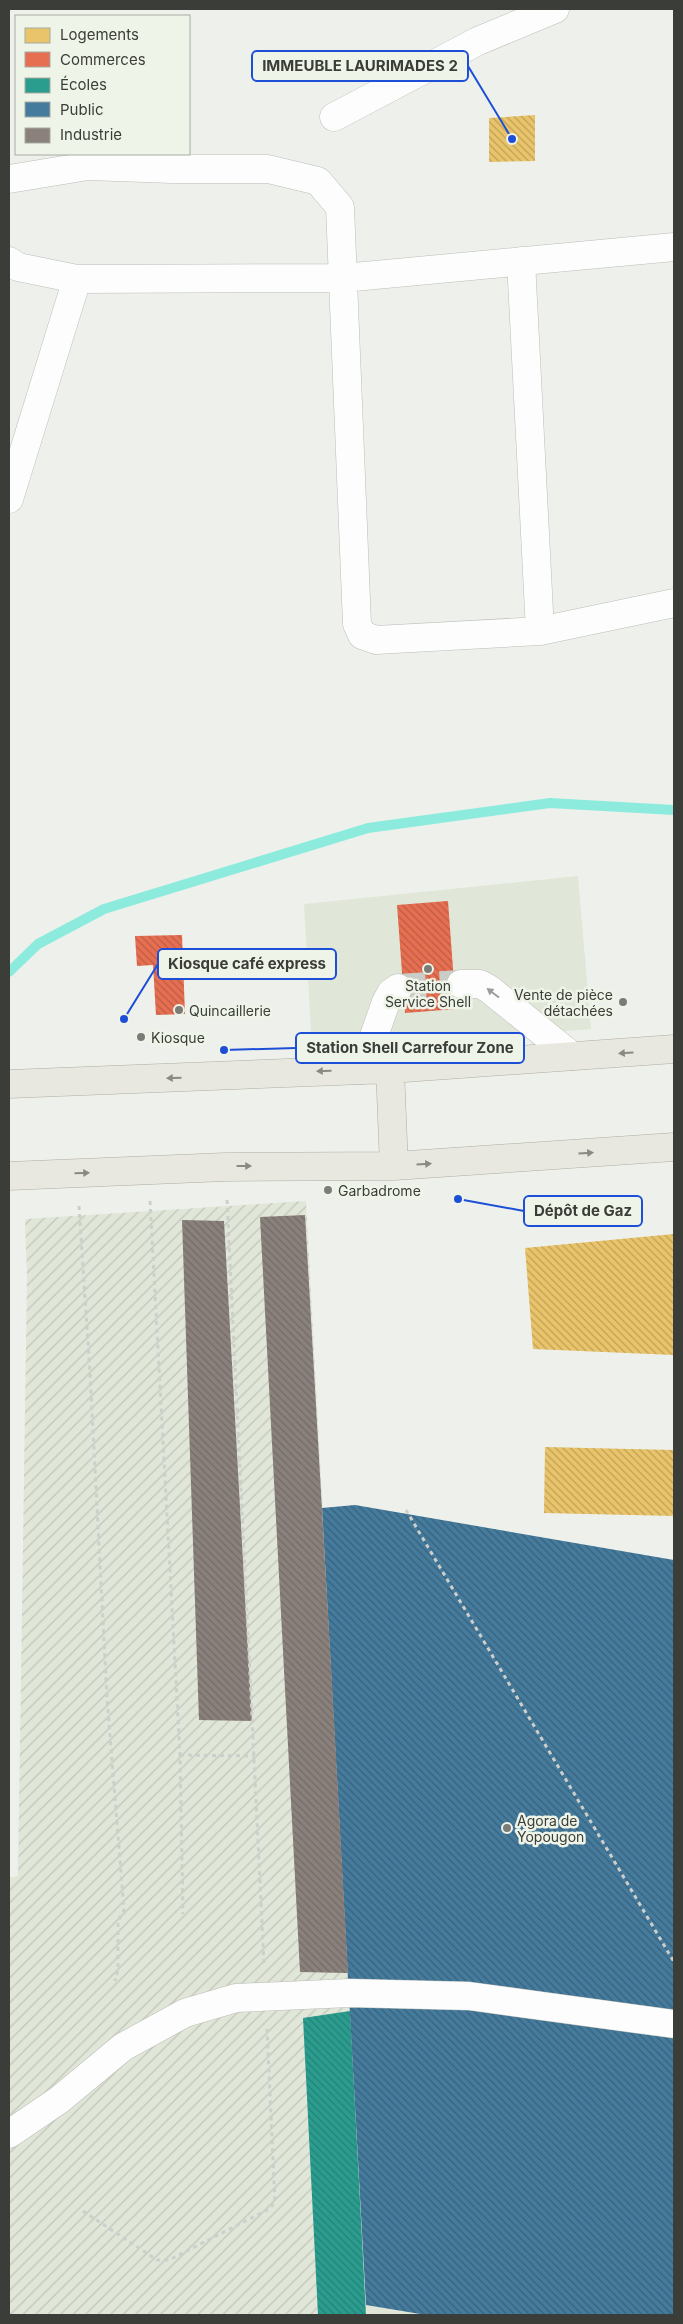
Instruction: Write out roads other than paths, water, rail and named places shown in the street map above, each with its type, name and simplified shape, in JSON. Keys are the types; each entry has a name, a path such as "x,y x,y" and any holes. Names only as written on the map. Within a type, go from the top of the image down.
{"main road":[{"path":"20,1083 390,1069 674,1049"},
{"path":"390,1069 394,1166"},
{"path":"21,1176 225,1166 394,1166 674,1147"}],"street":[{"path":"334,117 478,41 555,9"},
{"path":"9,179 88,166 172,169 268,169 318,181 340,207 357,624 362,635 376,640 540,630 674,603"},
{"path":"9,261 18,267 77,279 343,278 674,247"},
{"path":"521,261 540,630"},
{"path":"9,499 77,279"},
{"path":"461,984 480,984 489,989 572,1056"},
{"path":"362,1070 386,1002 390,993 398,988"},
{"path":"9,2134 59,2100 123,2047 185,2013 236,1998 349,1993 469,1996 674,2024"}],"waterway":[{"path":"9,972 38,944 104,909 368,828 550,803 674,810"}],"tunnel":[{"path":"398,988 461,984"}],"place":[{"name":"IMMEUBLE LAURIMADES 2","path":"512,139"},
{"name":"Station Service Shell","path":"428,969"},
{"name":"Vente de pièce détachées","path":"623,1002"},
{"name":"Quincaillerie","path":"179,1010"},
{"name":"Kiosque café express","path":"124,1019"},
{"name":"Kiosque","path":"141,1037"},
{"name":"Station Shell Carrefour Zone","path":"224,1050"},
{"name":"Garbadrome","path":"328,1190"},
{"name":"Dépôt de Gaz","path":"458,1199"},
{"name":"Agora de Yopougon","path":"507,1828"}]}
